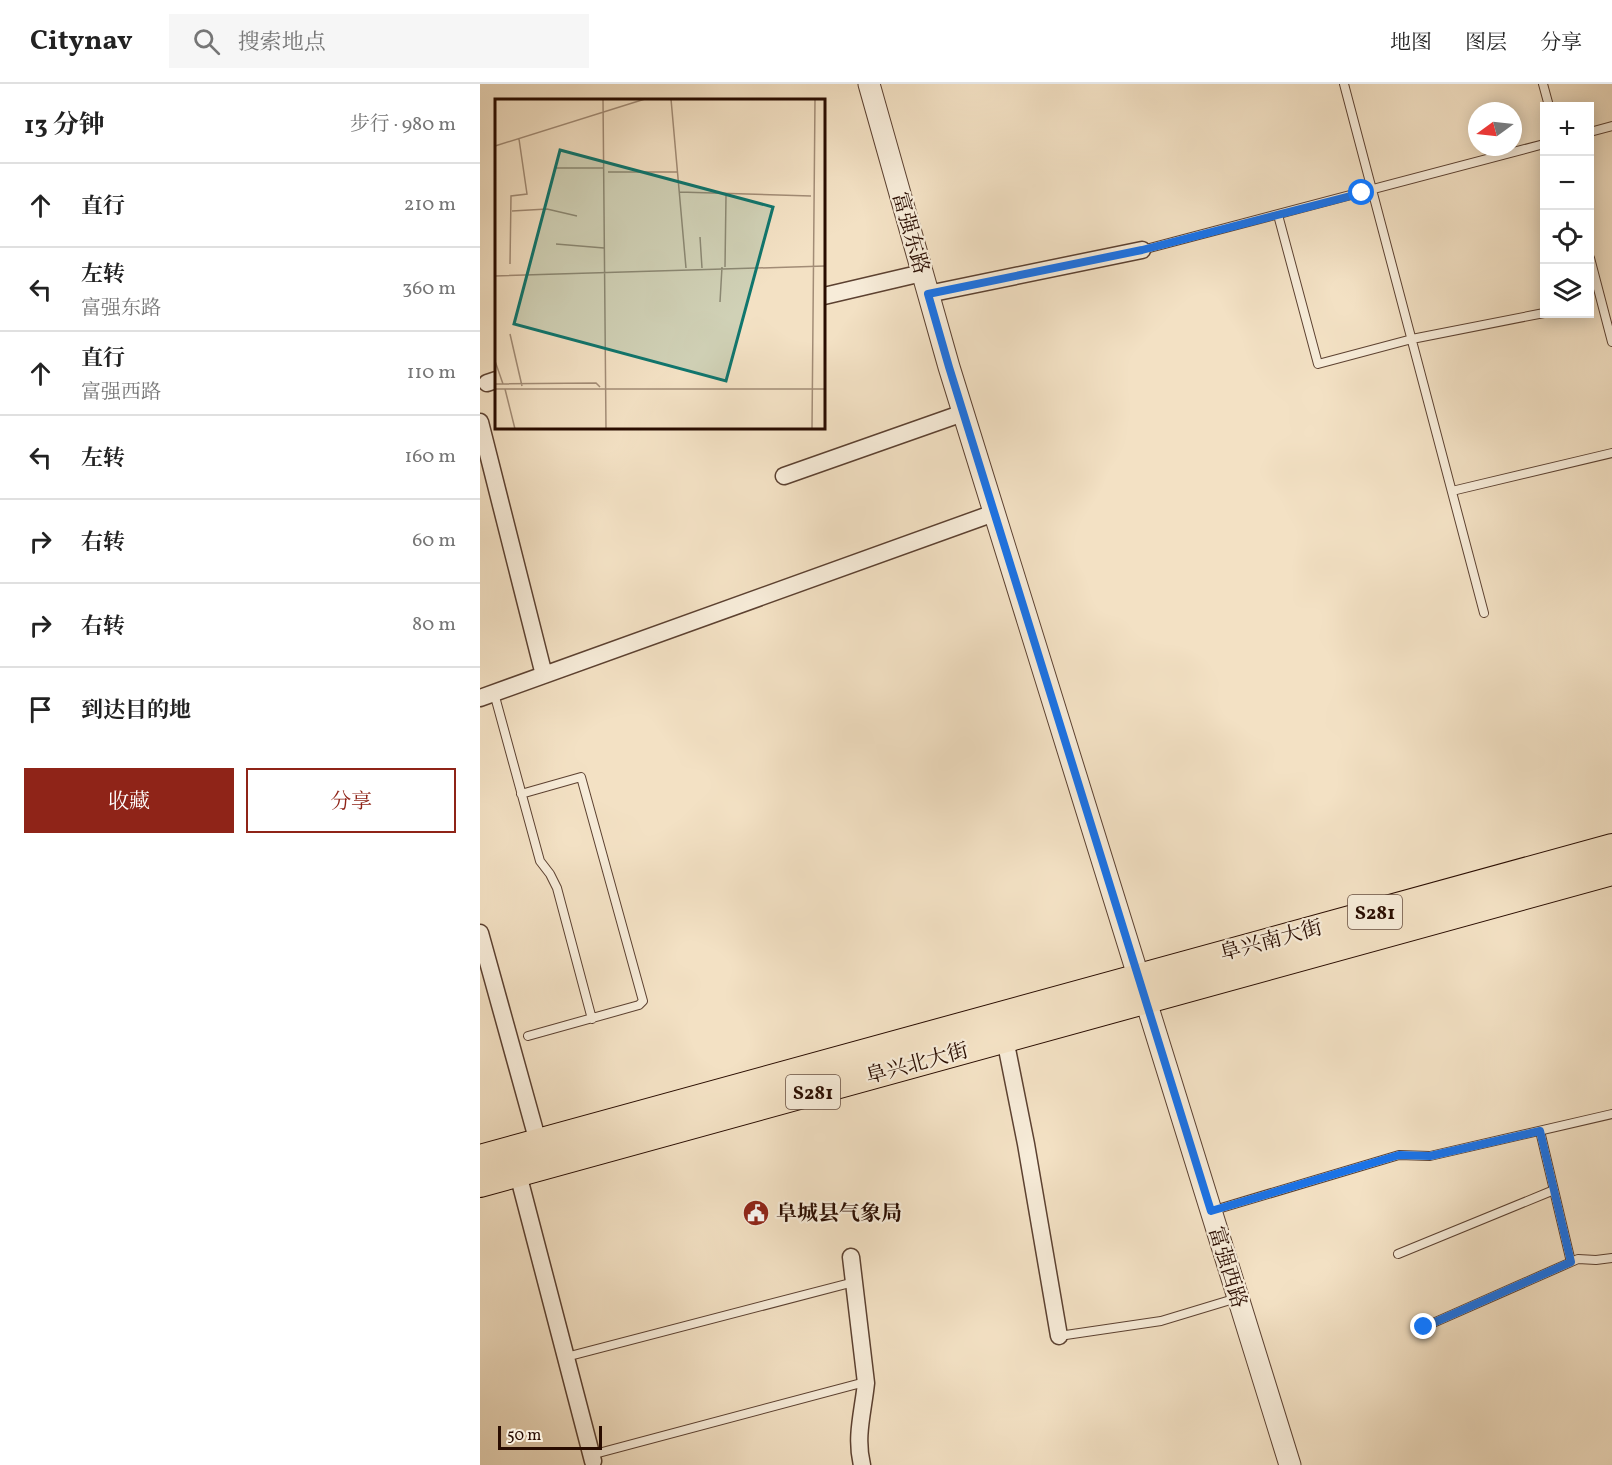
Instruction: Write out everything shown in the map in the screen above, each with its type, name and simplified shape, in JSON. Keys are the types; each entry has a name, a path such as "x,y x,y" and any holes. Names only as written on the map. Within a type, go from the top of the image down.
{"main road":[{"name":"阜兴南大街","path":"1142,989 1612,847"},
{"name":"阜兴南大街","path":"1142,989 1612,872"},
{"name":"阜兴北大街","path":"480,1184 1005,1039 1142,989"},
{"name":"阜兴北大街","path":"480,1158 1142,989"}],"street":[{"name":"富强东路","path":"869,84 963,412 1142,989"},
{"path":"928,294 1142,250"},
{"path":"825,296 922,273"},
{"path":"784,476 963,412"},
{"path":"480,422 544,675"},
{"path":"487,695 994,513"},
{"path":"480,933 538,1142"},
{"name":"富强西路","path":"1142,989 1290,1465"},
{"path":"1005,1039 1026,1144 1059,1336"},
{"path":"518,1174 592,1458"},
{"path":"851,1257 866,1382 864,1404 858,1425 858,1450 862,1465"}],"lane":[{"path":"1344,84 1484,613"},
{"path":"1542,84 1548,102"},
{"path":"1594,131 1612,126"},
{"path":"1142,250 1540,145"},
{"path":"1278,215 1318,364 1412,339 1540,314"},
{"path":"1592,264 1612,342"},
{"path":"1594,299 1600,297"},
{"path":"1452,490 1612,453"},
{"path":"487,695 521,794 540,861 557,888 592,1019"},
{"path":"521,794 581,777 643,1001 639,1005 528,1036"},
{"path":"1211,1211 1399,1155 1430,1156 1612,1114"},
{"path":"1540,1131 1571,1262"},
{"path":"1398,1254 1554,1190"},
{"path":"1424,1327 1578,1259 1612,1258"},
{"path":"566,1357 854,1282"},
{"path":"1059,1336 1161,1321 1237,1298"},
{"path":"592,1458 866,1382"}],"place":[{"name":"阜城县气象局","path":"756,1213"}],"route":[{"path":"1362,193 1142,250 928,294 1211,1211 1399,1155 1430,1156 1540,1131 1571,1262 1424,1327"}]}
